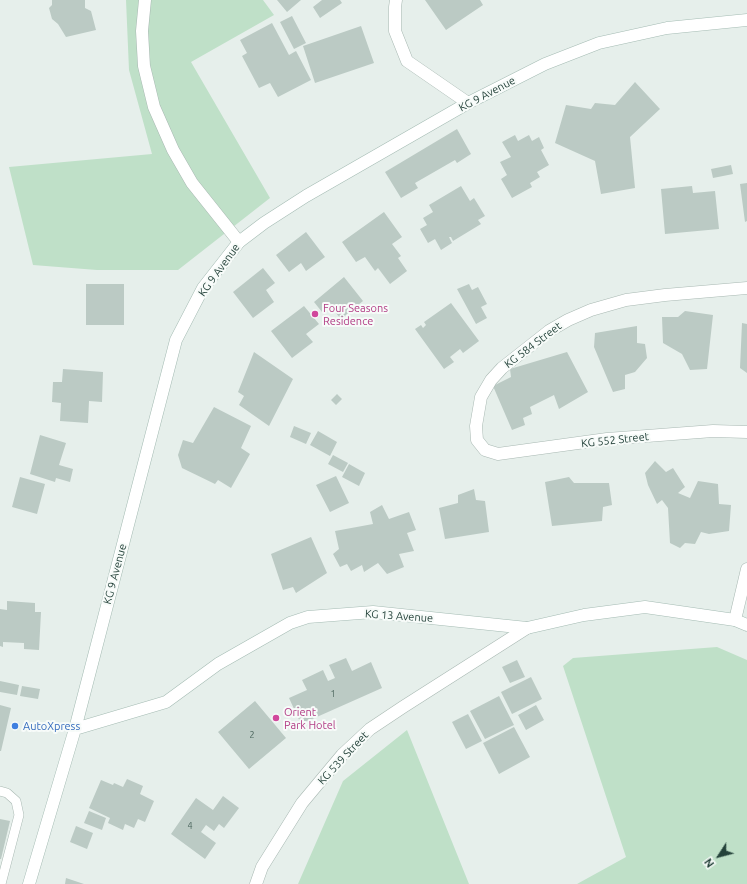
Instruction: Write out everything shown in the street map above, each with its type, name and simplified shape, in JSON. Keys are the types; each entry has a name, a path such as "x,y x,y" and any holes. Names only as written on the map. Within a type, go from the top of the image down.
{"street":[{"path":"145,0 142,31 144,66 154,107 173,150 192,183 238,242"},
{"path":"396,0 395,32 407,60 468,103"},
{"name":"KG 9 Avenue","path":"29,884 74,729 176,340 203,288 238,242 306,196 468,103 545,64 599,43 666,28 747,20"},
{"name":"KG 584 Street","path":"485,450 477,440 476,426 481,397 491,380 502,368 549,331 568,320 591,310 626,300 747,288"},
{"name":"KG 552 Street","path":"485,450 498,454 607,440 713,431 747,432"},
{"path":"735,620 747,569"},
{"name":"KG 13 Avenue","path":"74,729 166,702 218,664 290,623 308,617 373,612 527,628 584,615 645,607 735,620 747,624"},
{"name":"KG 539 Street","path":"256,884 262,867 302,803 342,755 364,734 403,706 527,628"}],"lane":[{"path":"0,791 7,793 16,801 19,815 0,884"}],"green space":[{"path":"126,0 263,0 274,15 191,62 270,198 178,270 97,270 33,265 9,167 152,154 129,70"},
{"path":"717,647 747,660 747,884 577,884 626,857 563,666 573,658"},
{"path":"407,730 469,884 298,884 343,781"}],"building":[{"path":"52,0 85,0 85,8 91,11 96,30 66,37 58,24 52,19 49,8 52,5"},
{"path":"277,0 301,0 287,12"},
{"path":"322,0 340,0 342,3 320,18 313,7"},
{"path":"425,0 480,0 483,5 446,30"},
{"path":"292,16 306,43 294,49 280,22"},
{"path":"272,23 289,55 296,51 311,80 278,97 270,83 259,88 242,56 247,53 240,40"},
{"path":"361,26 374,63 315,83 303,46"},
{"path":"635,82 660,109 630,137 635,188 601,194 595,161 555,143 566,105 591,109 595,103 615,105"},
{"path":"457,129 471,154 457,163 455,160 415,183 418,188 401,198 385,172"},
{"path":"515,135 518,141 529,135 532,141 539,137 544,148 541,150 549,165 537,172 540,177 530,183 532,187 512,198 501,179 507,175 500,162 511,157 502,142"},
{"path":"731,165 733,174 713,178 711,169"},
{"path":"747,183 747,221 745,222 740,184"},
{"path":"461,186 470,201 474,198 485,216 478,220 481,224 453,241 451,237 449,237 452,243 441,250 435,239 428,243 420,229 427,225 423,218 433,212 429,205"},
{"path":"692,186 693,193 715,191 719,229 665,234 661,189"},
{"path":"384,212 402,237 392,244 401,256 398,258 407,271 390,284 378,268 375,271 365,257 356,262 342,242"},
{"path":"306,232 325,257 306,271 301,263 289,272 276,255"},
{"path":"263,268 275,283 266,290 274,302 253,318 233,292"},
{"path":"344,277 363,301 341,319 330,306 322,312 314,302"},
{"path":"86,284 124,284 124,325 86,325"},
{"path":"469,284 472,290 478,287 487,304 481,307 487,318 476,324 457,289"},
{"path":"451,303 479,341 463,353 460,349 450,357 454,362 444,369 415,329 421,325 423,328 426,325 424,322"},
{"path":"304,306 319,324 306,334 313,342 292,358 271,331"},
{"path":"685,311 713,315 707,369 690,370 682,354 663,343 662,317 678,317"},
{"path":"742,323 747,324 747,373 740,368"},
{"path":"637,326 637,343 645,344 647,358 635,372 625,375 625,389 613,392 594,347 595,333"},
{"path":"254,352 293,379 269,426 239,405 244,396 238,392"},
{"path":"567,352 588,392 559,409 554,395 530,407 532,414 523,418 525,425 512,430 493,386 511,377 510,369"},
{"path":"63,369 103,372 102,402 89,401 88,423 60,421 61,403 52,402 53,382 62,382"},
{"path":"337,394 342,399 336,405 331,400"},
{"path":"214,407 251,426 241,448 250,454 231,488 218,480 215,484 182,468 178,455 183,440 193,443"},
{"path":"294,426 311,433 306,444 290,437"},
{"path":"318,431 337,442 330,456 310,445"},
{"path":"40,435 66,443 59,465 73,469 70,482 56,478 55,482 30,474"},
{"path":"333,455 348,463 343,472 328,464"},
{"path":"655,461 666,472 673,468 685,487 678,493 690,498 698,481 718,484 719,504 731,505 729,531 709,534 701,532 695,544 685,543 680,548 670,543 668,508 662,500 657,504 648,485 645,473"},
{"path":"349,464 365,473 359,486 342,477"},
{"path":"336,476 349,503 330,512 316,485"},
{"path":"20,477 45,484 37,514 12,507"},
{"path":"569,477 574,483 609,483 612,505 603,507 602,521 552,526 545,482"},
{"path":"474,489 476,500 485,501 489,532 445,539 439,508 458,503 458,495"},
{"path":"382,505 389,519 409,512 416,530 407,533 414,551 399,554 404,567 387,574 378,563 364,572 362,565 351,571 347,564 340,567 333,554 339,549 335,531 373,524 370,512"},
{"path":"311,537 327,573 296,593 293,587 283,590 271,554"},
{"path":"7,601 35,603 35,612 41,612 39,650 24,649 24,643 3,642 3,647 0,646 0,609 7,610"},
{"path":"346,658 352,671 371,662 382,688 301,724 289,698 307,690 302,680 323,670 328,681 335,678 329,665"},
{"path":"517,660 525,677 510,683 502,667"},
{"path":"531,677 542,699 512,714 501,692"},
{"path":"0,681 19,685 17,695 0,692"},
{"path":"22,686 40,689 38,699 20,696"},
{"path":"499,696 514,725 485,739 470,711"},
{"path":"255,701 286,738 249,769 218,732"},
{"path":"0,705 11,708 1,751 0,751"},
{"path":"536,705 544,720 526,730 518,715"},
{"path":"468,714 482,741 466,749 452,722"},
{"path":"514,727 530,757 499,774 483,743"},
{"path":"127,779 143,786 140,794 154,801 145,822 138,819 134,828 125,824 123,830 108,823 110,818 89,808 101,780 123,787"},
{"path":"223,796 239,808 224,828 219,824 214,831 206,825 201,832 216,843 205,859 171,834 196,798 213,810"},
{"path":"89,811 106,818 102,830 84,823"},
{"path":"0,819 10,821 1,859 0,859"},
{"path":"76,826 93,833 87,849 70,842"},
{"path":"66,878 84,884 65,884"}],"place":[{"name":"Four Seasons Residence","path":"315,314"},
{"name":"Orient Park Hotel","path":"276,718"},
{"name":"AutoXpress","path":"15,726"}]}
